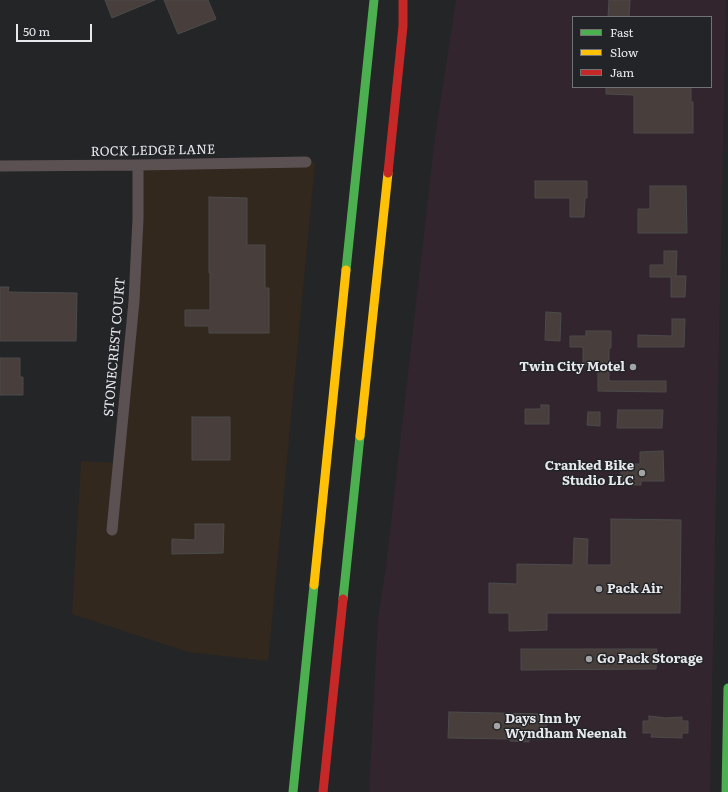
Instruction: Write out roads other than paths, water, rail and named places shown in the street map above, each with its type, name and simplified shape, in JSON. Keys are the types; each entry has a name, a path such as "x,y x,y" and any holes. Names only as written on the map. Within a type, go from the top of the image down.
{"main road":[{"path":"293,792 374,0"},
{"path":"323,792 404,26 403,0"},
{"path":"404,26 412,7"},
{"path":"726,792 728,688"}],"street":[{"name":"ROCK LEDGE LANE","path":"0,166 306,162"},
{"name":"STONECREST COURT","path":"112,530 134,301 138,219 138,165"}],"place":[{"name":"Twin City Motel","path":"633,367"},
{"name":"Cranked Bike Studio LLC","path":"642,473"},
{"name":"Pack Air","path":"599,589"},
{"name":"Go Pack Storage","path":"589,659"},
{"name":"Days Inn by Wyndham Neenah","path":"497,726"}]}
